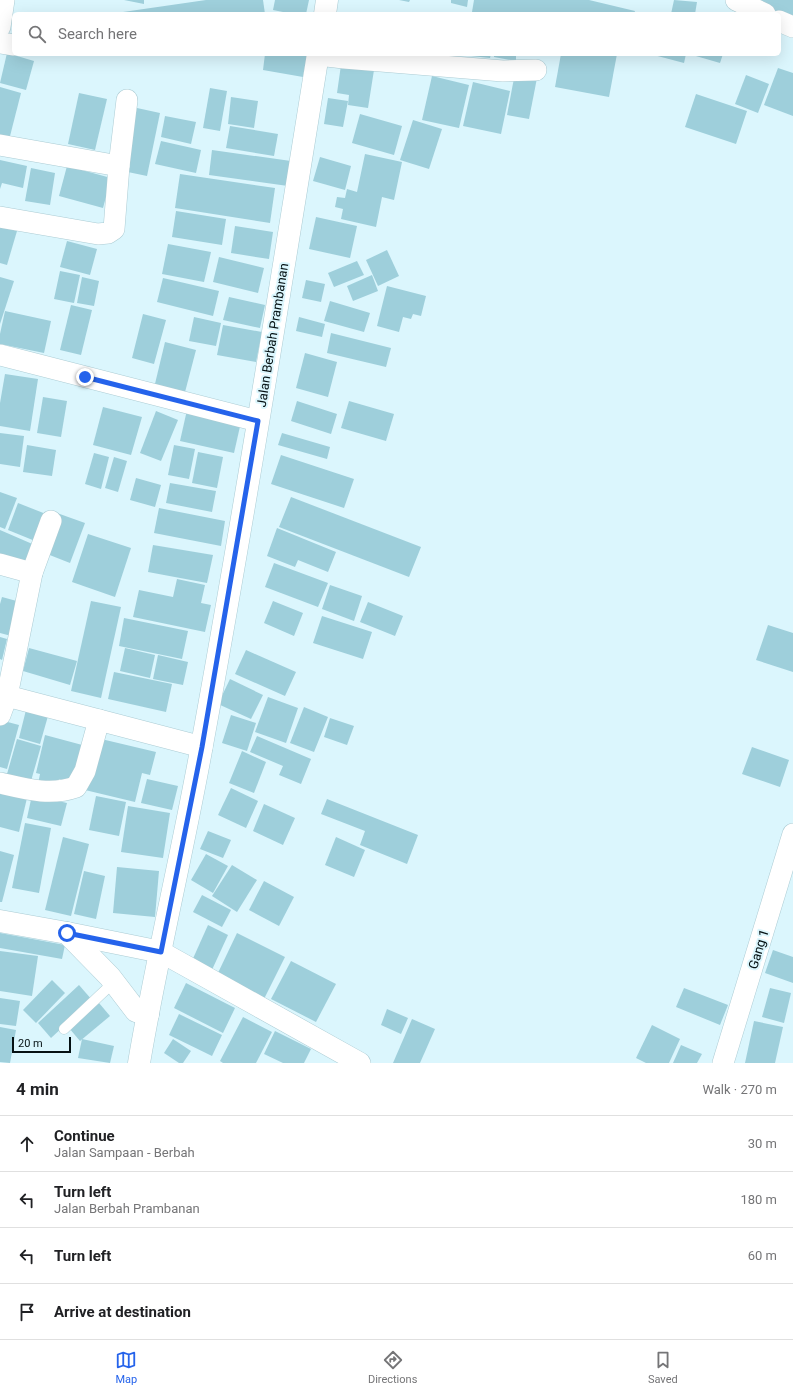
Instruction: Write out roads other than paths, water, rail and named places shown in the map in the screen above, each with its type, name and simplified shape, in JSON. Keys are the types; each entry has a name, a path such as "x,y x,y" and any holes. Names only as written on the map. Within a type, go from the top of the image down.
{"main road":[{"path":"325,12 327,0"},
{"name":"Jalan Berbah Prambanan","path":"139,1063 202,747 258,421 318,56"},
{"path":"0,921 161,952"},
{"path":"67,933 114,982 136,1011 148,1014"}],"street":[{"path":"0,27 4,0"},
{"path":"736,0 761,12"},
{"path":"781,22 793,27"},
{"path":"0,43 12,45"},
{"path":"331,56 503,71 536,70"},
{"path":"0,218 98,234 108,233 114,229 119,166 127,100"},
{"path":"0,145 119,166"},
{"path":"1,359 258,421"},
{"path":"52,521 32,573 3,705 99,720 202,747"},
{"path":"0,564 32,573"},
{"path":"0,783 35,791 48,792 67,790 76,787 85,771 99,720"},
{"name":"Gang 1","path":"723,1063 793,834"},
{"path":"161,952 360,1063"}],"lane":[{"path":"64,1029 114,982"}]}
